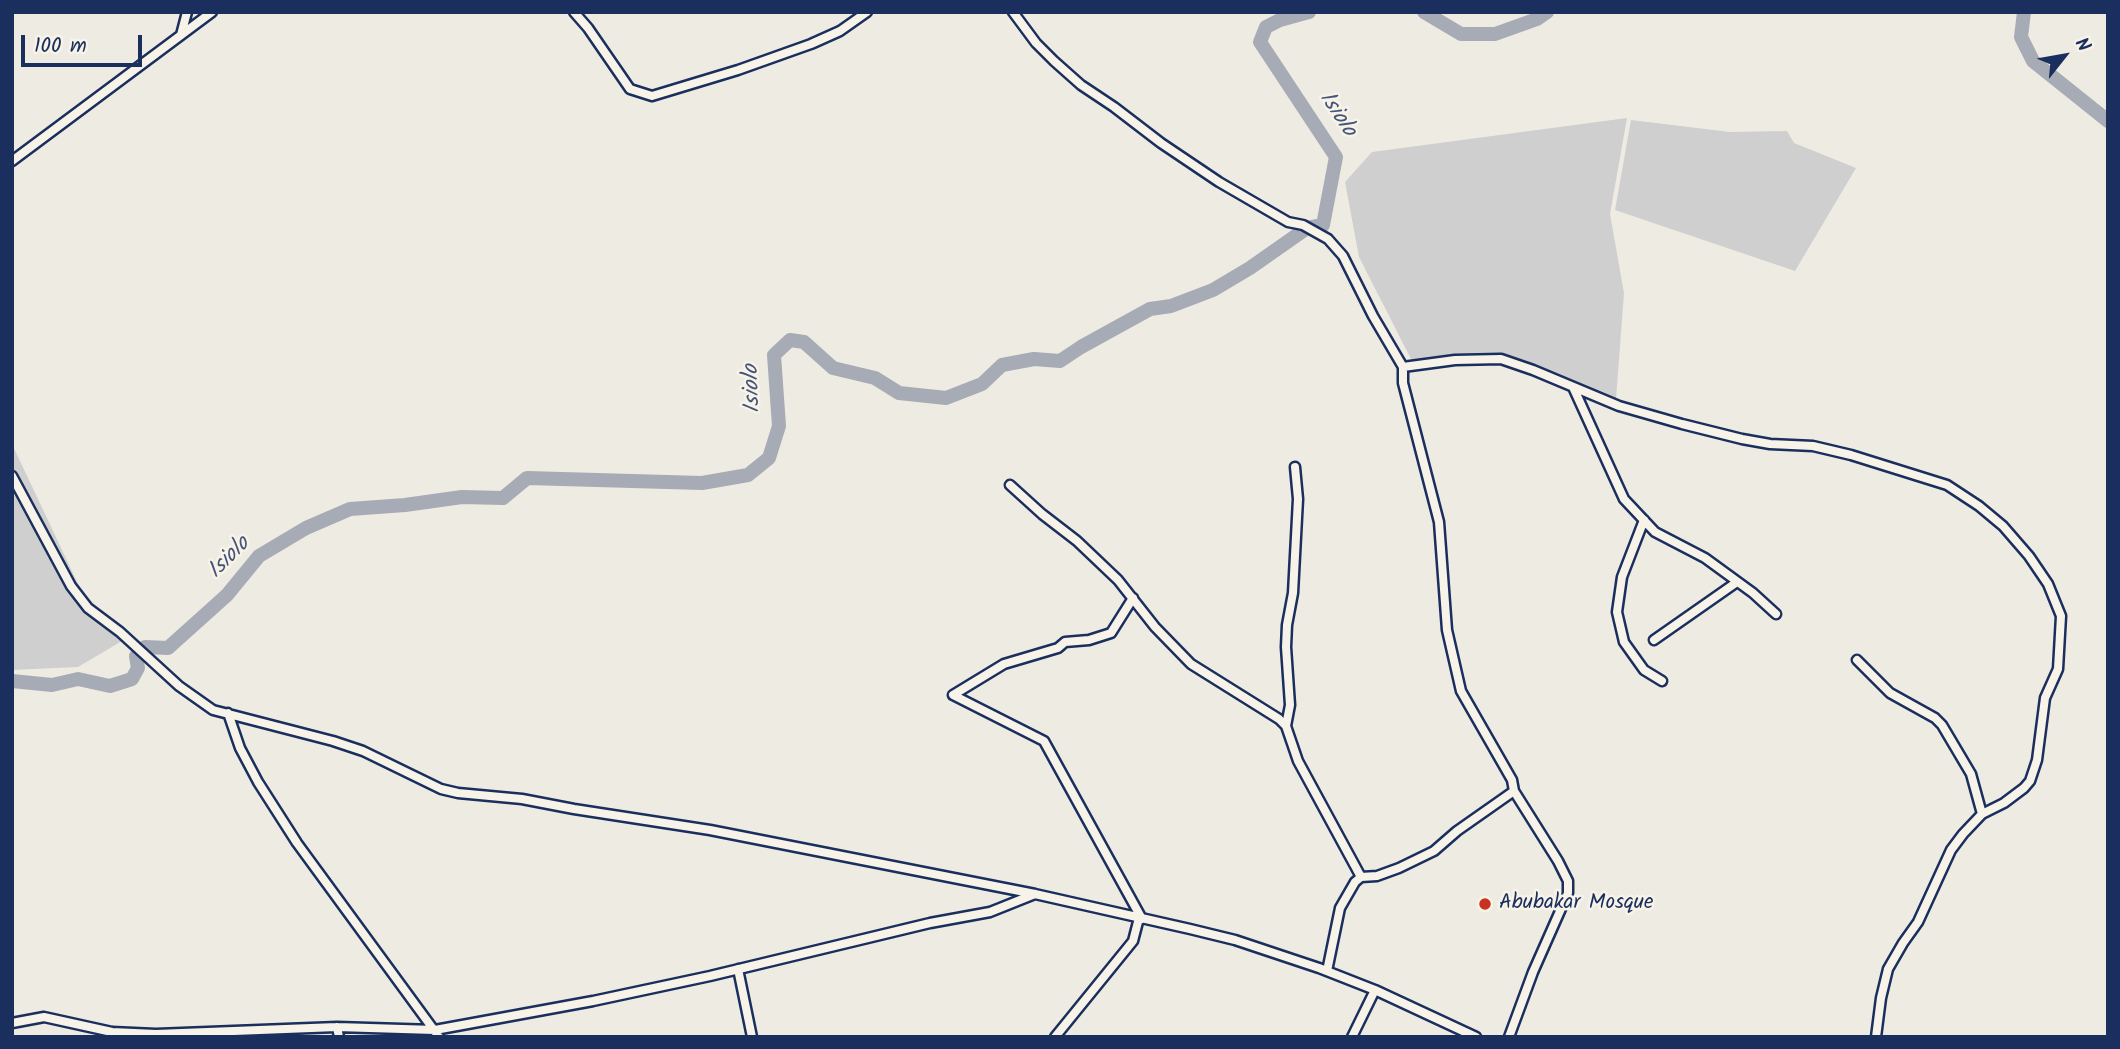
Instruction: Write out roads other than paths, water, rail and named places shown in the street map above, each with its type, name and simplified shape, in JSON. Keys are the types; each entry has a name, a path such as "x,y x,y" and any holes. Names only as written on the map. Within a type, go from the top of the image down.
{"street":[{"path":"181,35 187,12"},
{"path":"12,161 212,12"},
{"path":"574,12 630,89 652,96 748,67 811,44 840,31 867,12"},
{"path":"1013,12 1036,43 1081,85 1161,143 1219,182 1288,222 1303,225 1328,239 1343,256 1373,316 1403,367 1403,383 1438,522 1447,630 1461,691 1512,780 1514,791 1564,872 1568,892 1533,972 1509,1037"},
{"path":"1403,367 1454,360 1501,359 1619,406 1770,444 1835,450 1947,485 1979,506 2014,537 2048,584 2061,616 2060,652 2058,669 2045,698 2037,760 2030,780 2004,803 1982,814 1951,850 1918,922 1892,960 1881,998 1876,1037"},
{"path":"1573,387 1624,499 1655,532 1705,558 1776,614"},
{"path":"1295,467 1298,499 1293,593 1286,636 1286,676 1290,705 1286,726 1298,761 1361,877"},
{"path":"12,476 71,586 88,608 120,632 140,653 198,702 212,710 363,751 417,779 458,793 522,799 710,830 1035,894 1235,940 1375,990 1476,1037"},
{"path":"1010,485 1041,514 1077,541 1133,598 1155,627 1191,664 1286,726"},
{"path":"1644,520 1622,578 1617,612 1624,642 1644,670 1662,681"},
{"path":"1654,640 1737,582"},
{"path":"1055,1037 1133,942 1141,919 1044,741 953,695 1004,664 1058,648 1065,642 1089,640 1111,633 1133,598"},
{"path":"1857,660 1890,692 1935,718 1942,725 1970,774 1982,814"},
{"path":"228,713 240,748 290,833 437,1034"},
{"path":"1326,971 1340,908 1350,888 1361,877 1377,876 1434,851 1457,831 1514,791"},
{"path":"12,1023 44,1017 113,1032 156,1034 337,1027 437,1034 738,970 930,923 990,912 1035,894"},
{"path":"738,970 752,1037"},
{"path":"1352,1037 1375,990"},
{"path":"337,1027 339,1037"}],"waterway":[{"name":"Isiolo","path":"12,681 52,685 78,679 110,686 132,679 138,668 136,656 145,647 168,648 227,595 259,556 306,528 350,509 462,497 503,498 527,478 702,483 748,475 769,458 779,426 774,355 790,340 804,342 833,368 875,378 899,393 946,398 982,384 1002,365 1034,359 1060,361 1150,309 1171,306 1213,290 1307,228 1323,225 1336,157 1260,42 1266,27 1309,12"},
{"name":"Isiolo","path":"1424,12 1461,34 1495,34 1537,19 1547,12"},
{"name":"Isiolo","path":"2024,12 2021,37 2033,61 2108,121"}],"place":[{"name":"Abubakar Mosque","path":"1485,904"}]}
